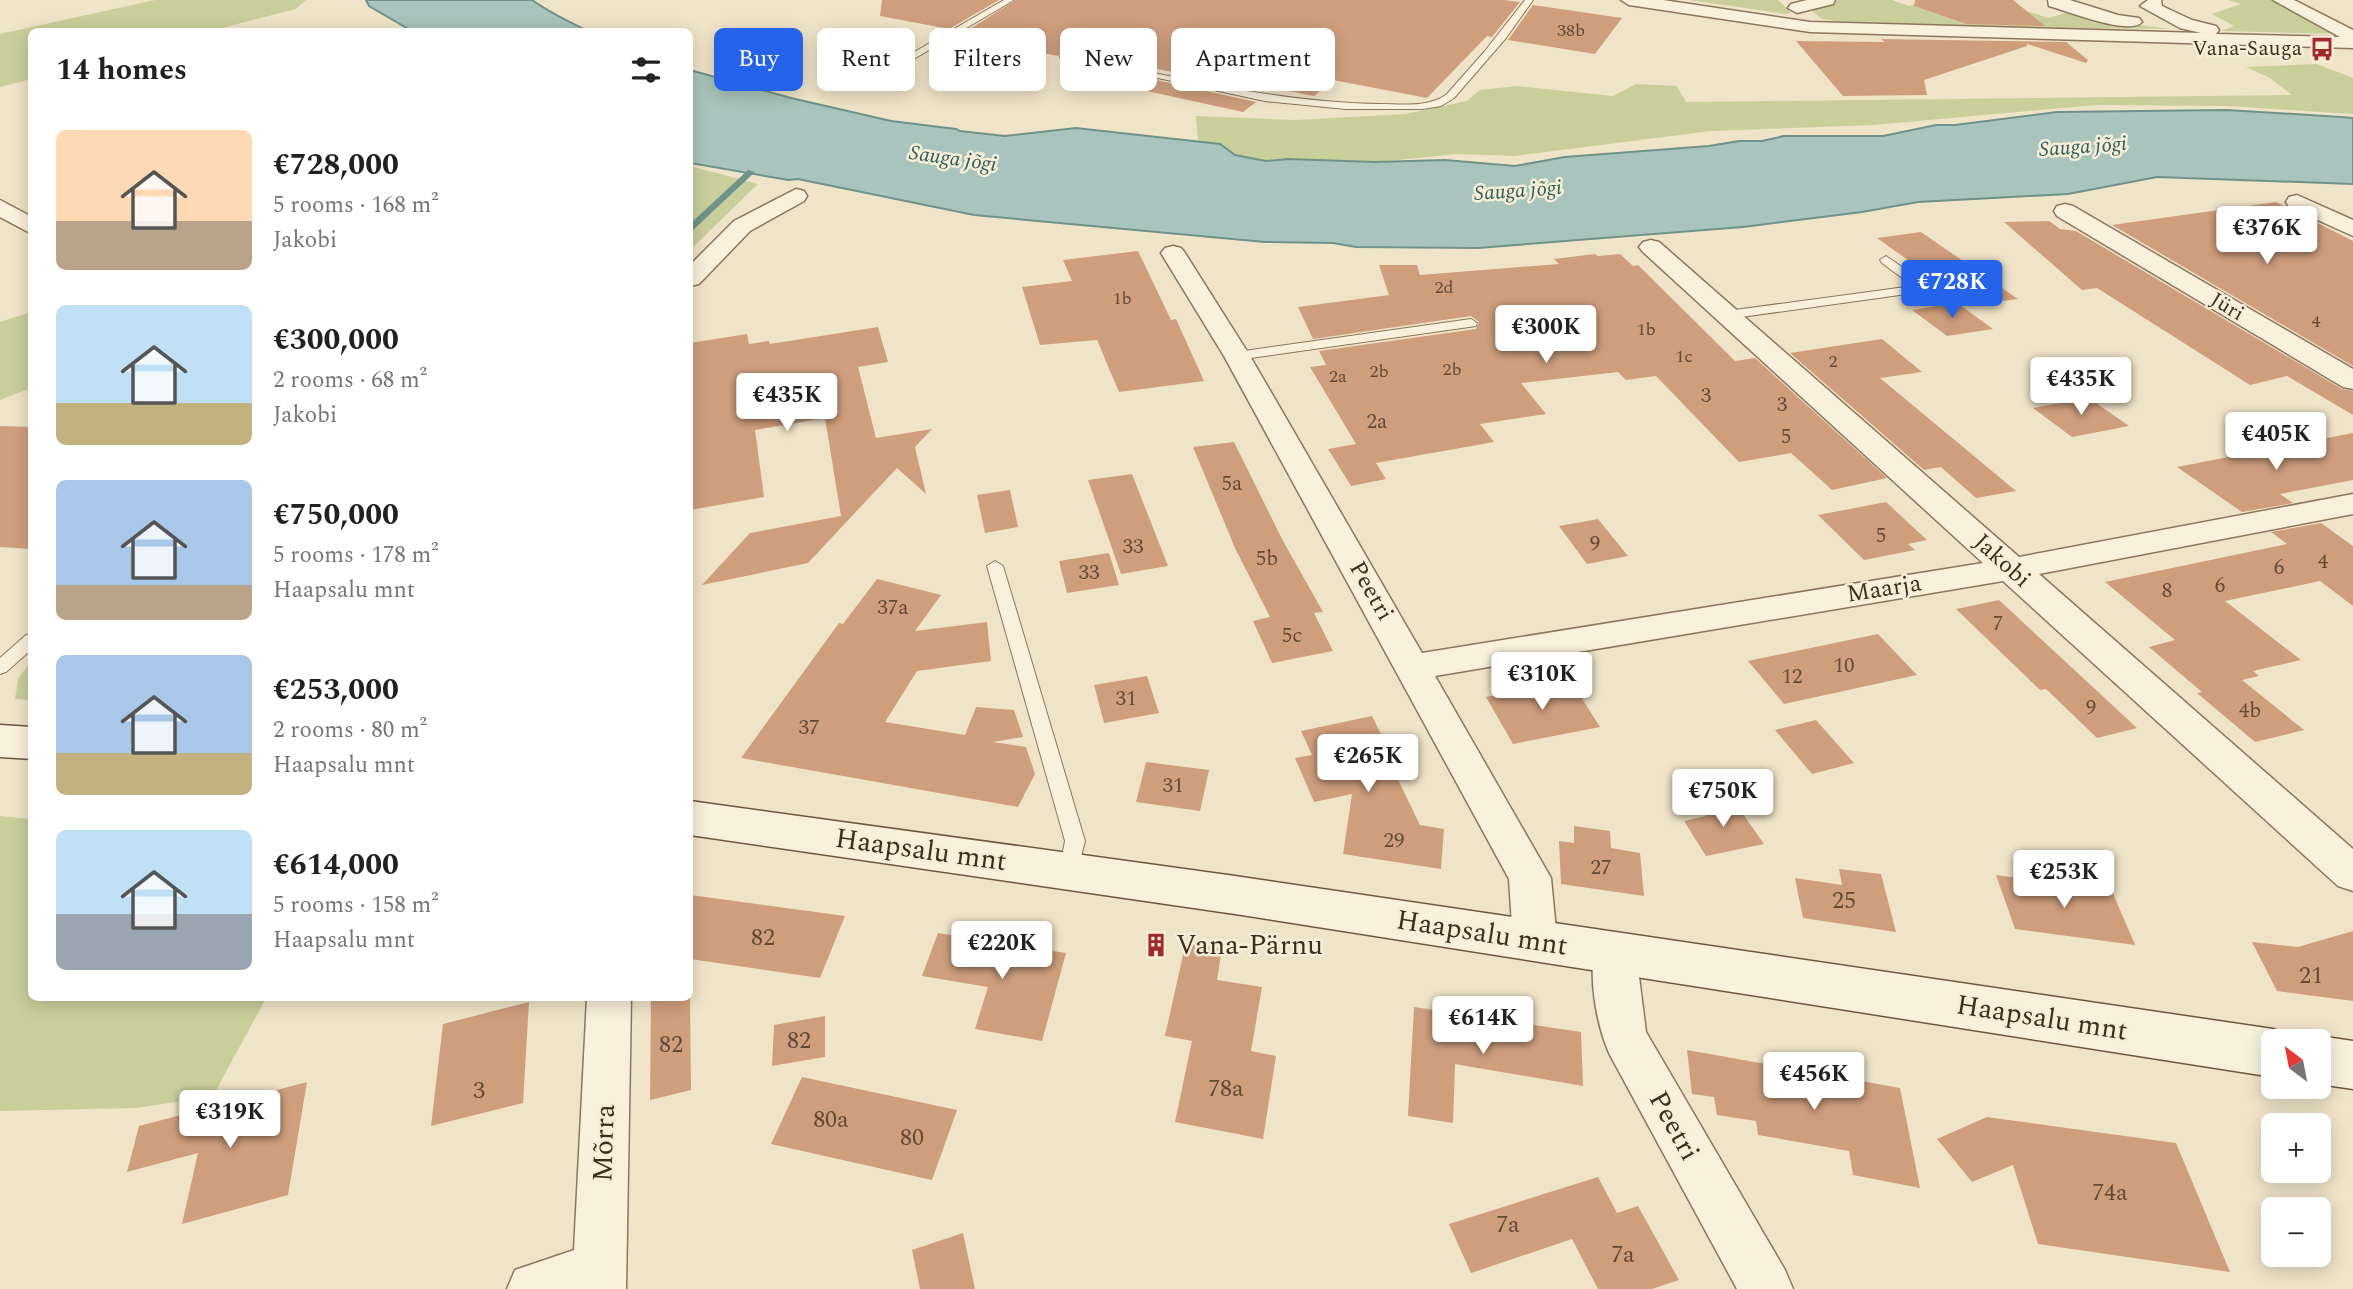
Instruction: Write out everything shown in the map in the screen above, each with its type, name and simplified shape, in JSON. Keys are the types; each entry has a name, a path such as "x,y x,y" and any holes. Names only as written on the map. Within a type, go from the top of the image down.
{"main road":[{"path":"0,741 28,743"},
{"name":"Haapsalu mnt","path":"693,818 1069,871 2261,1051"},
{"path":"2331,1062 2353,1065"}],"street":[{"path":"1629,0 1810,27 2353,43"},
{"path":"1793,4 1827,0"},
{"path":"2062,0 2055,2 2116,20 2199,27"},
{"path":"2281,0 2353,37"},
{"path":"2155,1 2149,6 2199,27 2253,42"},
{"path":"1793,4 1808,19 1810,27"},
{"path":"693,276 742,226 796,196"},
{"path":"2297,202 2353,229"},
{"path":"0,207 28,225"},
{"name":"Jüri","path":"2065,211 2353,381"},
{"name":"Jakobi","path":"1651,247 2353,874"},
{"name":"Peetri","path":"1172,253 1237,356 1414,667 1530,878 1535,942"},
{"name":"Maarja","path":"1414,667 2010,569 2353,504"},
{"name":"Peetri","path":"1614,953 1621,1025 1626,1040 1766,1289"},
{"name":"Mõrra","path":"599,1279 609,1001"},
{"path":"534,1289 599,1279"}],"lane":[{"path":"915,55 1010,0"},
{"path":"1157,75 1261,96 1343,108 1420,107 1447,100 1530,0"},
{"path":"1727,315 1924,288 1886,260"},
{"path":"1237,356 1471,323"},
{"path":"995,566 1074,841 1069,871"},
{"path":"0,668 28,643"}],"green space":[{"path":"155,0 306,0 296,9 222,28 28,28 28,80 0,87 0,34"},
{"path":"1689,0 1778,0 1791,12 1787,14"},
{"path":"1839,0 1892,0 1909,6 1930,0 1998,3 2049,18 2072,11 2112,21 2169,29 1954,27 1835,21 1822,19 1811,10"},
{"path":"2228,0 2275,0 2340,34 2222,31 2234,26 2212,14 2241,4"},
{"path":"2317,64 2353,78 2353,114 2227,106 2096,105 1874,125 1711,131 1515,156 1457,154 1378,162 1292,159 1266,161 1235,155 1220,144 1198,142 1196,116 1296,120 1406,114 1467,101 1480,90 1517,86 1613,96 1636,84 1677,86 1686,102 2292,95 2270,78 2246,67"},
{"path":"693,167 758,184 693,247"},
{"path":"28,313 28,389 0,400 0,322"},
{"path":"28,665 28,700 15,699 18,679"},
{"path":"0,816 28,819 28,1001 264,1001 213,1096 137,1108 0,1111"}],"water":[{"path":"366,0 532,0 582,28 407,28 369,6"},
{"name":"Sauga jõgi","path":"693,71 714,77 714,91 766,91 891,121 1005,136 1076,128 1220,144 1235,155 1266,161 1445,160 1515,166 1565,157 1762,141 1784,136 1883,136 1936,125 2057,112 2227,110 2353,118 2353,184 2157,177 2068,194 1918,202 1743,227 1478,248 1356,247 1333,243 1265,242 974,215 798,179 788,180 693,164"}],"building":[{"path":"882,0 999,0 951,28 880,16"},
{"path":"1016,0 1520,2 1492,37 1487,36 1427,98 1335,80 1335,28 1171,28 1171,72 1157,69 1157,28 1060,28 1058,56 1046,54 1046,28 971,28"},
{"path":"1915,0 2013,0 2045,26 1967,24 1914,6"},
{"path":"1533,5 1622,18 1595,54 1508,40"},
{"path":"1881,39 2066,42 2088,60 2086,63 2027,44 1924,80 1927,95 1843,96 1796,41 1885,42"},
{"path":"1157,80 1171,83 1171,91 1206,91 1256,102 1243,112 1147,91 1157,91"},
{"path":"1288,91 1320,91 1314,96"},
{"path":"2276,202 2353,241 2353,366 2112,225"},
{"path":"2049,221 2060,229 2076,231 2342,389 2353,391 2353,415 2287,376 2250,385 2097,288 2082,290 2004,222"},
{"path":"1921,232 2018,299 1971,305 1877,238"},
{"path":"1138,251 1171,320 1176,319 1204,381 1119,392 1097,340 1040,345 1022,287 1072,281 1063,260"},
{"path":"1620,254 1633,266 1638,265 1735,361 1755,358 1887,478 1832,490 1791,453 1739,462 1656,376 1626,380 1618,372 1521,383 1546,414 1480,424 1494,442 1376,463 1386,479 1351,486 1328,449 1356,444 1310,367 1326,365 1319,351 1476,329 1479,322 1471,316 1313,339 1298,307 1389,295 1379,265 1417,265 1420,275 1559,264 1554,259"},
{"path":"1957,303 1993,329 1947,336 1912,310"},
{"path":"878,327 888,362 858,367 876,438 932,429 915,447 926,494 897,468 808,563 702,585 750,533 841,516 825,418 755,430 764,497 693,509 693,343 747,334 749,344 769,341 770,344"},
{"path":"1882,339 1922,372 1880,378 2016,491 1976,498 1941,467 1924,470 1790,353"},
{"path":"2089,398 2129,426 2072,437 2033,408"},
{"path":"0,426 28,427 28,549 0,547"},
{"path":"2353,433 2353,480 2280,494 2293,503 2242,512 2177,467"},
{"path":"1234,442 1282,539 1323,612 1314,613 1333,651 1272,663 1253,621 1270,617 1235,548 1193,447"},
{"path":"1132,474 1168,566 1121,574 1088,480"},
{"path":"1010,490 1018,527 985,533 977,495"},
{"path":"1886,502 1927,540 1908,544 1915,550 1864,560 1818,515"},
{"path":"1598,519 1628,556 1587,564 1559,526"},
{"path":"2321,523 2353,546 2353,606 2320,581 2225,601 2301,660 2253,671 2259,676 2242,680 2304,730 2255,742 2197,693 2202,692 2149,647 2175,640 2105,582 2287,544 2271,532"},
{"path":"1109,553 1119,585 1067,593 1059,561"},
{"path":"877,579 941,595 915,631 987,622 991,661 917,671 885,722 965,735 976,707 1014,710 1023,737 993,742 1026,747 1035,774 1018,807 741,758 839,623 843,624"},
{"path":"1999,600 2137,728 2097,738 2046,689 2040,690 1956,609"},
{"path":"1878,634 1917,675 1784,704 1748,661"},
{"path":"1147,676 1159,713 1104,723 1094,685"},
{"path":"1571,681 1600,727 1513,744 1486,697"},
{"path":"1372,716 1395,762 1390,763 1420,825 1444,829 1441,869 1343,854 1352,794 1314,802 1295,758 1312,755 1301,731"},
{"path":"1816,720 1854,763 1812,774 1775,730"},
{"path":"1146,762 1209,770 1200,811 1136,802"},
{"path":"1733,800 1764,844 1706,856 1684,821 1706,816 1700,806"},
{"path":"1574,826 1610,831 1611,848 1640,853 1644,896 1561,884 1559,841 1574,843"},
{"path":"1839,869 1881,874 1896,932 1803,918 1795,878 1842,885"},
{"path":"1996,875 2112,891 2135,945 2015,929"},
{"path":"693,895 845,916 820,978 693,959"},
{"path":"2353,931 2353,1001 2277,991 2252,942 2298,947"},
{"path":"938,933 1066,953 1042,1041 975,1029 988,987 922,976"},
{"path":"1191,944 1222,948 1217,980 1262,987 1251,1051 1276,1056 1263,1139 1175,1122 1192,1041 1165,1036 1185,946 1191,947"},
{"path":"651,1001 690,1001 691,1090 650,1100"},
{"path":"529,1002 523,1103 431,1126 443,1024"},
{"path":"1414,1007 1581,1032 1583,1086 1455,1064 1453,1123 1408,1116"},
{"path":"825,1016 825,1057 772,1066 774,1025"},
{"path":"1687,1050 1900,1088 1920,1188 1853,1175 1849,1151 1758,1135 1756,1121 1717,1115 1714,1097 1692,1094"},
{"path":"802,1077 957,1110 932,1180 771,1144"},
{"path":"307,1082 288,1195 182,1224 198,1153 127,1172 139,1126"},
{"path":"1987,1117 2176,1143 2230,1272 2038,1244 2013,1165 1972,1182 1937,1139"},
{"path":"1598,1177 1617,1213 1638,1206 1679,1280 1652,1289 1598,1289 1572,1239 1471,1273 1449,1224"},
{"path":"963,1233 975,1289 920,1289 912,1250"}],"waterway":[{"path":"693,225 751,172"}],"place":[{"name":"Vana-Sauga","path":"2322,49"},
{"name":"Vana-Pärnu","path":"1156,945"}]}
